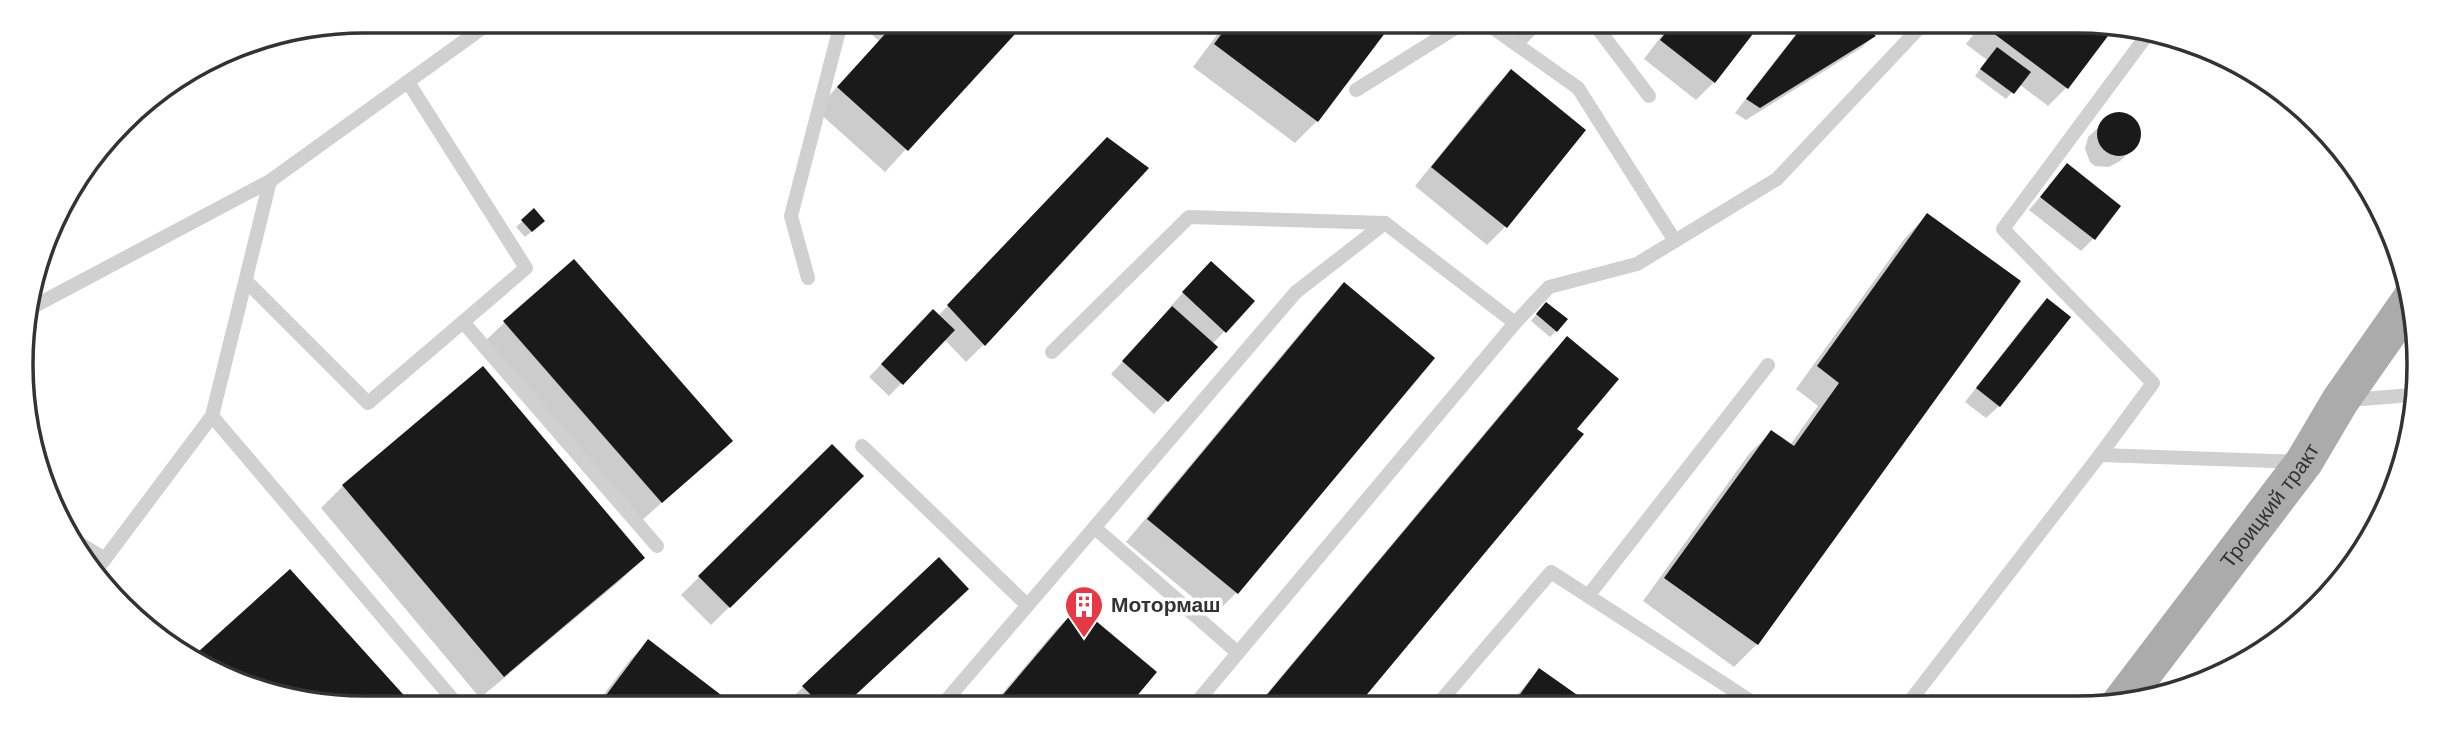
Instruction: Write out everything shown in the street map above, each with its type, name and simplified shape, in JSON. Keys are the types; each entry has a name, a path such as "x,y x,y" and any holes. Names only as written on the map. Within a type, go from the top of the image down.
{"main road":[{"name":"Троицкий тракт","path":"2130,691 2304,462 2340,401 2402,313"}],"lane":[{"path":"39,303 270,181 477,33"},
{"path":"808,278 791,216 838,33"},
{"path":"1356,90 1447,33"},
{"path":"1500,33 1578,88 1675,241"},
{"path":"1601,33 1649,96"},
{"path":"1202,696 1515,323 1549,287 1637,264 1777,179 1914,33"},
{"path":"1913,696 2153,383 2003,229 2143,41"},
{"path":"246,281 368,403 526,268 408,82"},
{"path":"101,564 212,416 270,181"},
{"path":"1052,352 1189,216 1385,223 1515,323"},
{"path":"950,696 1296,292 1385,223"},
{"path":"463,322 657,546"},
{"path":"1588,596 1768,365"},
{"path":"2340,401 2405,396"},
{"path":"212,416 450,696"},
{"path":"862,446 1027,605"},
{"path":"2100,454 2304,462"},
{"path":"1095,528 1238,653"},
{"path":"89,550 105,559"},
{"path":"1445,696 1551,572 1743,696"}],"building":[{"path":"886,33 1016,33 908,151 837,87"},
{"path":"1222,33 1385,33 1318,122 1214,44"},
{"path":"1666,33 1754,33 1715,83 1660,40"},
{"path":"1798,33 1872,33 1876,36 1760,108 1746,99"},
{"path":"1993,33 2109,35 2068,89"},
{"path":"1997,47 2031,72 2014,94 1980,69"},
{"path":"1511,69 1586,130 1507,228 1431,167"},
{"path":"2119,112 2134,119 2141,134 2134,149 2119,156 2104,149 2097,134 2104,119"},
{"path":"1107,137 1149,168 985,346 947,305"},
{"path":"2067,163 2121,206 2095,240 2040,197"},
{"path":"534,208 545,221 532,232 521,220"},
{"path":"1927,213 2021,281 1758,645 1664,578 1771,430 1794,446 1839,383 1817,366"},
{"path":"574,259 733,441 662,503 503,321"},
{"path":"1211,261 1255,301 1226,333 1182,292"},
{"path":"1344,282 1435,358 1238,594 1147,519"},
{"path":"2047,298 2071,317 2000,407 1976,388"},
{"path":"1546,302 1568,319 1557,332 1536,314"},
{"path":"1172,306 1218,347 1168,402 1122,361"},
{"path":"933,309 955,330 903,385 881,364"},
{"path":"1567,336 1619,379 1577,429 1584,434 1366,696 1266,696"},
{"path":"483,366 645,558 504,677 342,485"},
{"path":"832,444 864,476 730,608 698,576"},
{"path":"939,557 969,589 854,696 812,696 802,686"},
{"path":"290,569 405,696 343,695 300,689 238,671 199,651"},
{"name":"Мотормаш","path":"1078,606 1157,672 1137,696 1002,696"},
{"path":"648,639 722,696 605,696"},
{"path":"1539,668 1579,696 1519,696"}],"place":[{"name":"Мотормаш","path":"1084,639"}]}
